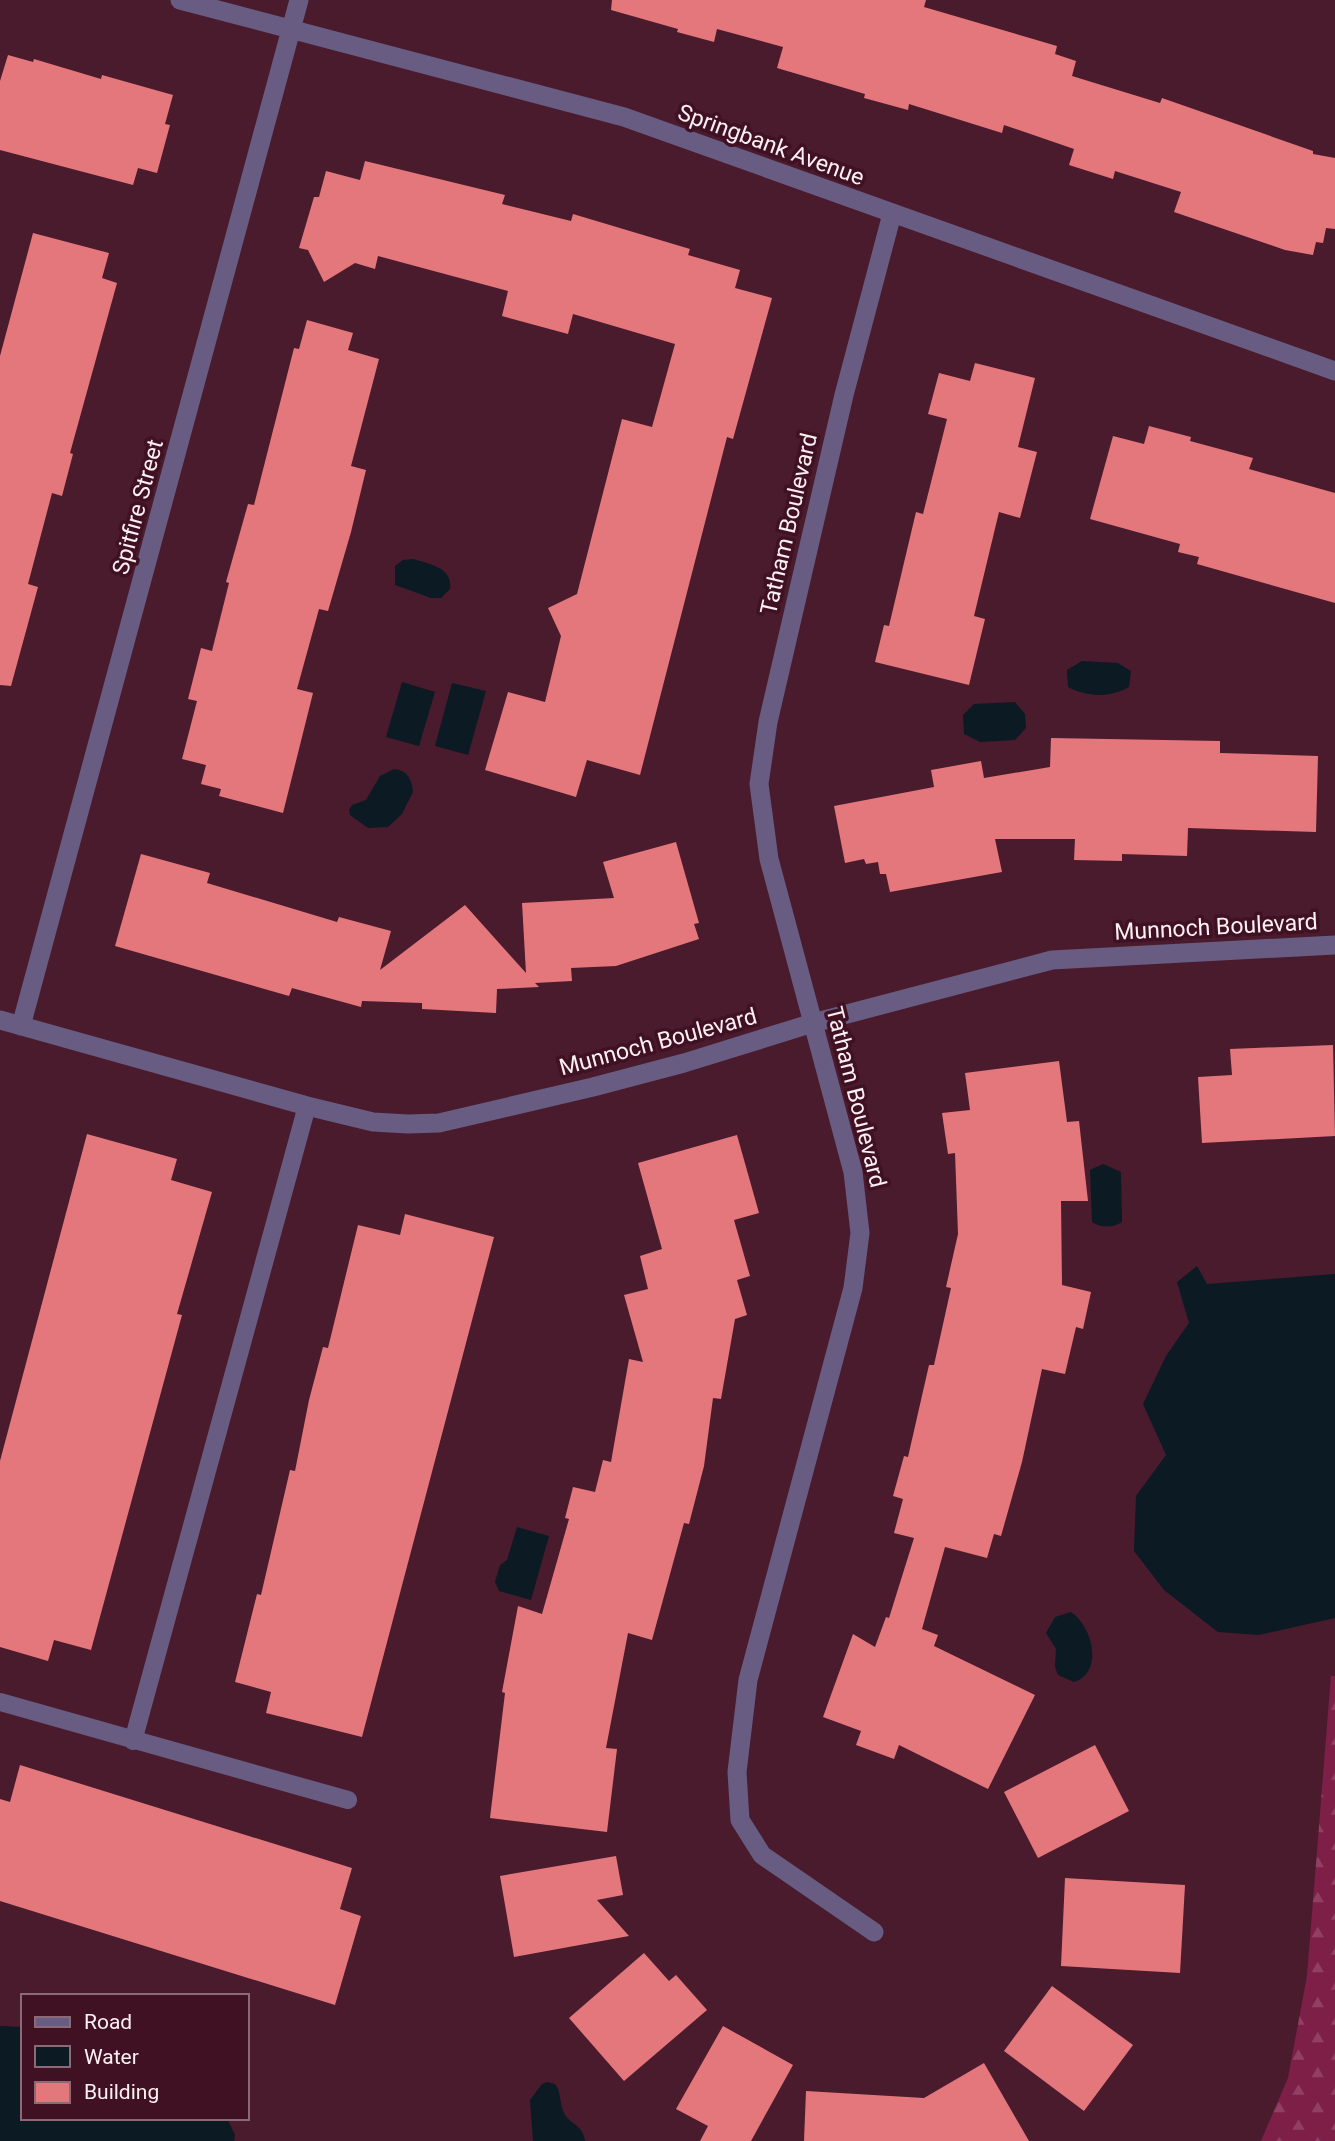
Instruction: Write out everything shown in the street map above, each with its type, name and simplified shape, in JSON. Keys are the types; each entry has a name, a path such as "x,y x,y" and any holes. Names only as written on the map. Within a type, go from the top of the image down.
{"street":[{"name":"Springbank Avenue","path":"180,0 624,117 1335,371"},
{"name":"Spitfire Street","path":"22,1026 299,0"},
{"name":"Tatham Boulevard","path":"874,1932 762,1855 740,1820 737,1772 748,1680 853,1288 860,1233 853,1172 769,859 759,784 768,722 841,408 892,214"},
{"name":"Munnoch Boulevard","path":"0,1020 373,1122 439,1123 684,1063 813,1023 1052,960 1335,945"}],"lane":[{"path":"133,1741 307,1106"},
{"path":"0,1702 348,1800"}],"green space":[{"path":"1331,1676 1335,1676 1335,2141 1261,2141 1288,2078 1307,1976"}],"water":[{"path":"413,559 433,565 448,576 450,589 441,598 431,598 395,585 395,566 403,560"},
{"path":"1082,661 1118,663 1131,671 1129,687 1122,691 1098,695 1068,687 1067,670"},
{"path":"402,682 435,692 419,746 386,737"},
{"path":"452,683 486,691 468,755 435,746"},
{"path":"1015,702 1025,714 1026,728 1015,740 980,742 964,734 963,715 974,704"},
{"path":"394,769 408,776 413,792 402,814 388,827 368,828 350,815 349,810 352,805 366,800 380,776"},
{"path":"1103,1164 1121,1172 1122,1222 1111,1226 1092,1222 1090,1170"},
{"path":"1197,1266 1207,1284 1335,1274 1335,1618 1259,1635 1218,1632 1164,1590 1134,1551 1136,1496 1166,1455 1143,1404 1166,1356 1189,1323 1177,1282"},
{"path":"517,1527 549,1536 531,1600 499,1591 495,1582 500,1565 507,1560"},
{"path":"1071,1612 1085,1628 1092,1649 1089,1669 1083,1677 1074,1682 1058,1675 1055,1667 1056,1649 1046,1633 1055,1617"},
{"path":"0,2026 21,2027 21,2120 228,2120 235,2135 234,2141 0,2141"},
{"path":"542,2084 555,2084 564,2113 582,2131 585,2141 533,2141 530,2100"}],"building":[{"path":"612,0 926,0 924,7 1057,46 1055,54 1076,61 1072,76 1160,103 1162,98 1313,151 1313,154 1335,158 1335,229 1326,228 1323,243 1316,242 1313,255 1285,250 1174,212 1181,192 1115,171 1113,179 1069,165 1074,149 1004,125 1002,133 909,104 908,110 864,98 865,94 777,68 783,47 717,29 714,42 677,32 678,29 611,10"},
{"path":"8,55 33,62 34,59 101,79 102,75 173,95 165,124 170,125 157,173 138,168 133,185 0,150 0,81"},
{"path":"365,161 505,195 502,204 571,221 573,214 690,249 688,255 740,270 735,288 772,298 733,439 727,437 640,775 587,760 576,797 485,770 508,692 545,702 561,636 548,608 577,594 622,419 652,427 675,344 573,314 568,334 502,316 508,291 378,256 375,269 355,263 324,282 308,250 299,248 314,197 319,197 326,171 360,180"},
{"path":"33,233 109,253 102,278 117,283 70,453 73,454 62,496 52,493 28,584 38,587 11,686 0,685 0,356"},
{"path":"307,320 353,333 348,350 379,359 351,466 366,470 351,532 328,611 319,609 297,689 313,693 283,813 219,796 221,789 201,784 206,765 182,759 197,701 188,699 201,648 212,651 229,583 226,582 248,504 254,505 294,348 299,349"},
{"path":"975,363 1035,378 1018,447 1037,452 1020,518 999,512 974,616 985,619 969,685 875,662 884,625 889,626 916,512 923,514 947,419 928,414 939,373 970,381"},
{"path":"1149,426 1191,437 1190,441 1253,458 1249,469 1335,493 1335,603 1197,564 1199,557 1178,552 1180,544 1090,519 1113,436 1144,444"},
{"path":"1051,738 1220,741 1220,753 1318,756 1316,832 1188,828 1187,856 1122,854 1122,861 1074,860 1075,839 995,839 1002,872 890,892 886,874 880,874 878,862 866,864 864,859 845,863 834,806 934,787 931,770 981,761 984,778 1050,767"},
{"path":"676,842 699,923 694,924 699,939 616,966 571,968 572,981 535,983 539,987 497,989 496,1013 422,1009 422,1003 362,1001 361,1007 292,988 289,996 115,946 141,854 210,873 207,883 337,922 339,917 391,931 380,970 465,905 526,973 522,903 614,898 603,862"},
{"path":"1333,1045 1335,1136 1202,1143 1198,1077 1232,1075 1230,1049"},
{"path":"1059,1061 1067,1122 1079,1121 1088,1201 1061,1201 1062,1285 1091,1292 1083,1329 1076,1327 1065,1374 1042,1369 1022,1462 1001,1536 994,1534 987,1558 945,1547 922,1629 938,1635 934,1646 1035,1695 988,1789 899,1745 894,1759 856,1745 861,1731 823,1717 853,1634 875,1647 886,1617 889,1618 914,1538 894,1533 903,1499 893,1496 904,1456 908,1457 929,1365 934,1365 951,1288 946,1287 958,1234 955,1153 948,1154 942,1113 970,1110 965,1073"},
{"path":"87,1134 177,1159 171,1180 212,1192 177,1314 182,1315 91,1650 54,1640 48,1661 0,1647 0,1461"},
{"path":"737,1135 759,1213 734,1220 750,1276 737,1280 747,1315 735,1319 721,1399 713,1398 704,1466 689,1524 684,1523 652,1640 628,1633 606,1748 617,1749 607,1832 490,1818 505,1693 502,1692 518,1606 542,1614 569,1519 565,1518 573,1487 595,1492 603,1460 611,1462 629,1359 643,1362 624,1295 648,1289 640,1256 662,1249 638,1163"},
{"path":"405,1214 494,1237 362,1737 266,1713 271,1692 235,1682 257,1594 261,1595 290,1470 295,1471 309,1400 323,1347 328,1348 358,1225 400,1235"},
{"path":"1095,1745 1129,1811 1038,1858 1004,1792"},
{"path":"20,1765 352,1868 340,1909 361,1916 335,2005 0,1901 0,1799 10,1802"},
{"path":"616,1856 623,1895 597,1900 629,1936 514,1957 500,1876"},
{"path":"1065,1878 1185,1885 1180,1973 1061,1966"},
{"path":"644,1953 669,1981 676,1975 707,2010 624,2081 569,2018"},
{"path":"1052,1986 1133,2045 1084,2111 1004,2051"},
{"path":"723,2026 793,2065 751,2141 700,2141 708,2126 676,2109"},
{"path":"984,2063 1029,2141 804,2141 806,2091 924,2098"}]}
